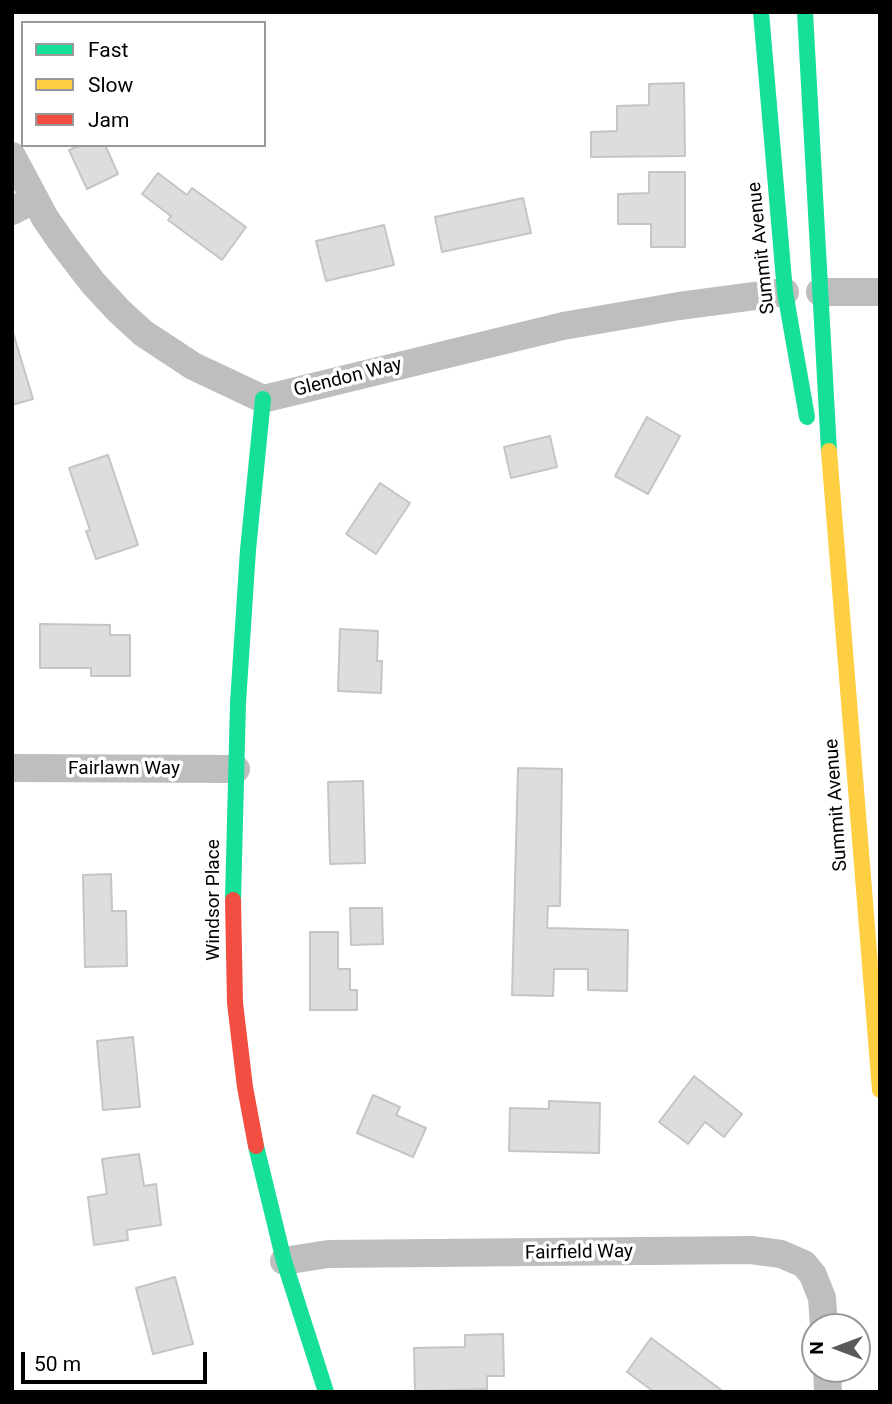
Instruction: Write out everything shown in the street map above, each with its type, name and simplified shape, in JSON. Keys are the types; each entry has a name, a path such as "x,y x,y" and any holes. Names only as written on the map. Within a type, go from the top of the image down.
{"main road":[{"name":"Summit Avenue","path":"761,12 785,292 805,410 833,517"},
{"name":"Summit Avenue","path":"805,12 833,517 880,1090"},
{"name":"Windsor Place","path":"263,399 248,550 236,769 233,915 235,1003 245,1087 259,1161 284,1261 326,1392"}],"street":[{"path":"12,156 23,205 63,244 93,283 143,333 193,366 263,399"},
{"name":"Glendon Way","path":"263,399 563,326 679,306 785,292"},
{"path":"820,292 880,292"},
{"name":"Fairlawn Way","path":"12,768 236,769"},
{"name":"Fairfield Way","path":"284,1261 328,1254 751,1250 781,1254 804,1264 813,1275 822,1298 823,1313"}],"building":[{"path":"684,83 685,156 591,157 591,132 617,131 617,106 649,105 649,84"},
{"path":"76,147 106,147 118,174 87,189 69,150"},
{"path":"649,172 685,172 685,247 651,247 651,224 618,224 618,194 649,193"},
{"path":"158,173 187,195 192,188 246,227 222,260 168,220 171,216 142,194"},
{"path":"523,198 531,233 442,252 435,217"},
{"path":"384,225 394,265 326,281 316,241"},
{"path":"12,329 33,399 12,405"},
{"path":"647,417 680,436 648,494 615,476"},
{"path":"550,436 557,467 511,478 504,447"},
{"path":"108,455 138,545 96,559 86,531 90,530 69,468"},
{"path":"380,483 410,503 376,554 346,534"},
{"path":"40,624 110,625 110,635 130,635 130,676 91,676 91,668 40,668"},
{"path":"340,629 378,631 377,661 382,661 381,693 338,691"},
{"path":"518,768 562,769 560,906 548,906 547,928 628,930 627,991 588,990 588,969 554,969 553,996 512,995"},
{"path":"363,781 365,863 330,864 328,782"},
{"path":"111,874 112,911 126,911 127,966 85,967 83,875"},
{"path":"350,908 382,908 383,944 351,945"},
{"path":"310,932 338,932 338,969 350,969 350,990 357,990 357,1010 310,1010"},
{"path":"133,1037 140,1107 103,1110 97,1041"},
{"path":"694,1076 742,1114 724,1137 705,1122 688,1144 659,1122"},
{"path":"373,1095 400,1107 396,1115 426,1128 413,1157 357,1133"},
{"path":"549,1101 600,1103 599,1153 509,1151 510,1108 549,1109"},
{"path":"139,1154 144,1186 156,1184 161,1225 127,1230 128,1240 94,1245 88,1197 107,1194 102,1159"},
{"path":"175,1277 193,1344 153,1354 136,1288"},
{"path":"503,1334 504,1376 487,1376 487,1389 415,1391 414,1348 465,1347 465,1335"},
{"path":"651,1338 724,1392 654,1392 627,1372"}],"traffic: fast":[{"path":"761,12 785,292 807,417"},
{"path":"805,12 829,451"},
{"path":"233,900 238,703 248,550 263,399"},
{"path":"256,1146 284,1261 326,1392"}],"traffic: slow":[{"path":"829,451 880,1090"}],"traffic: jam":[{"path":"233,900 235,1003 245,1087 256,1146"}]}
